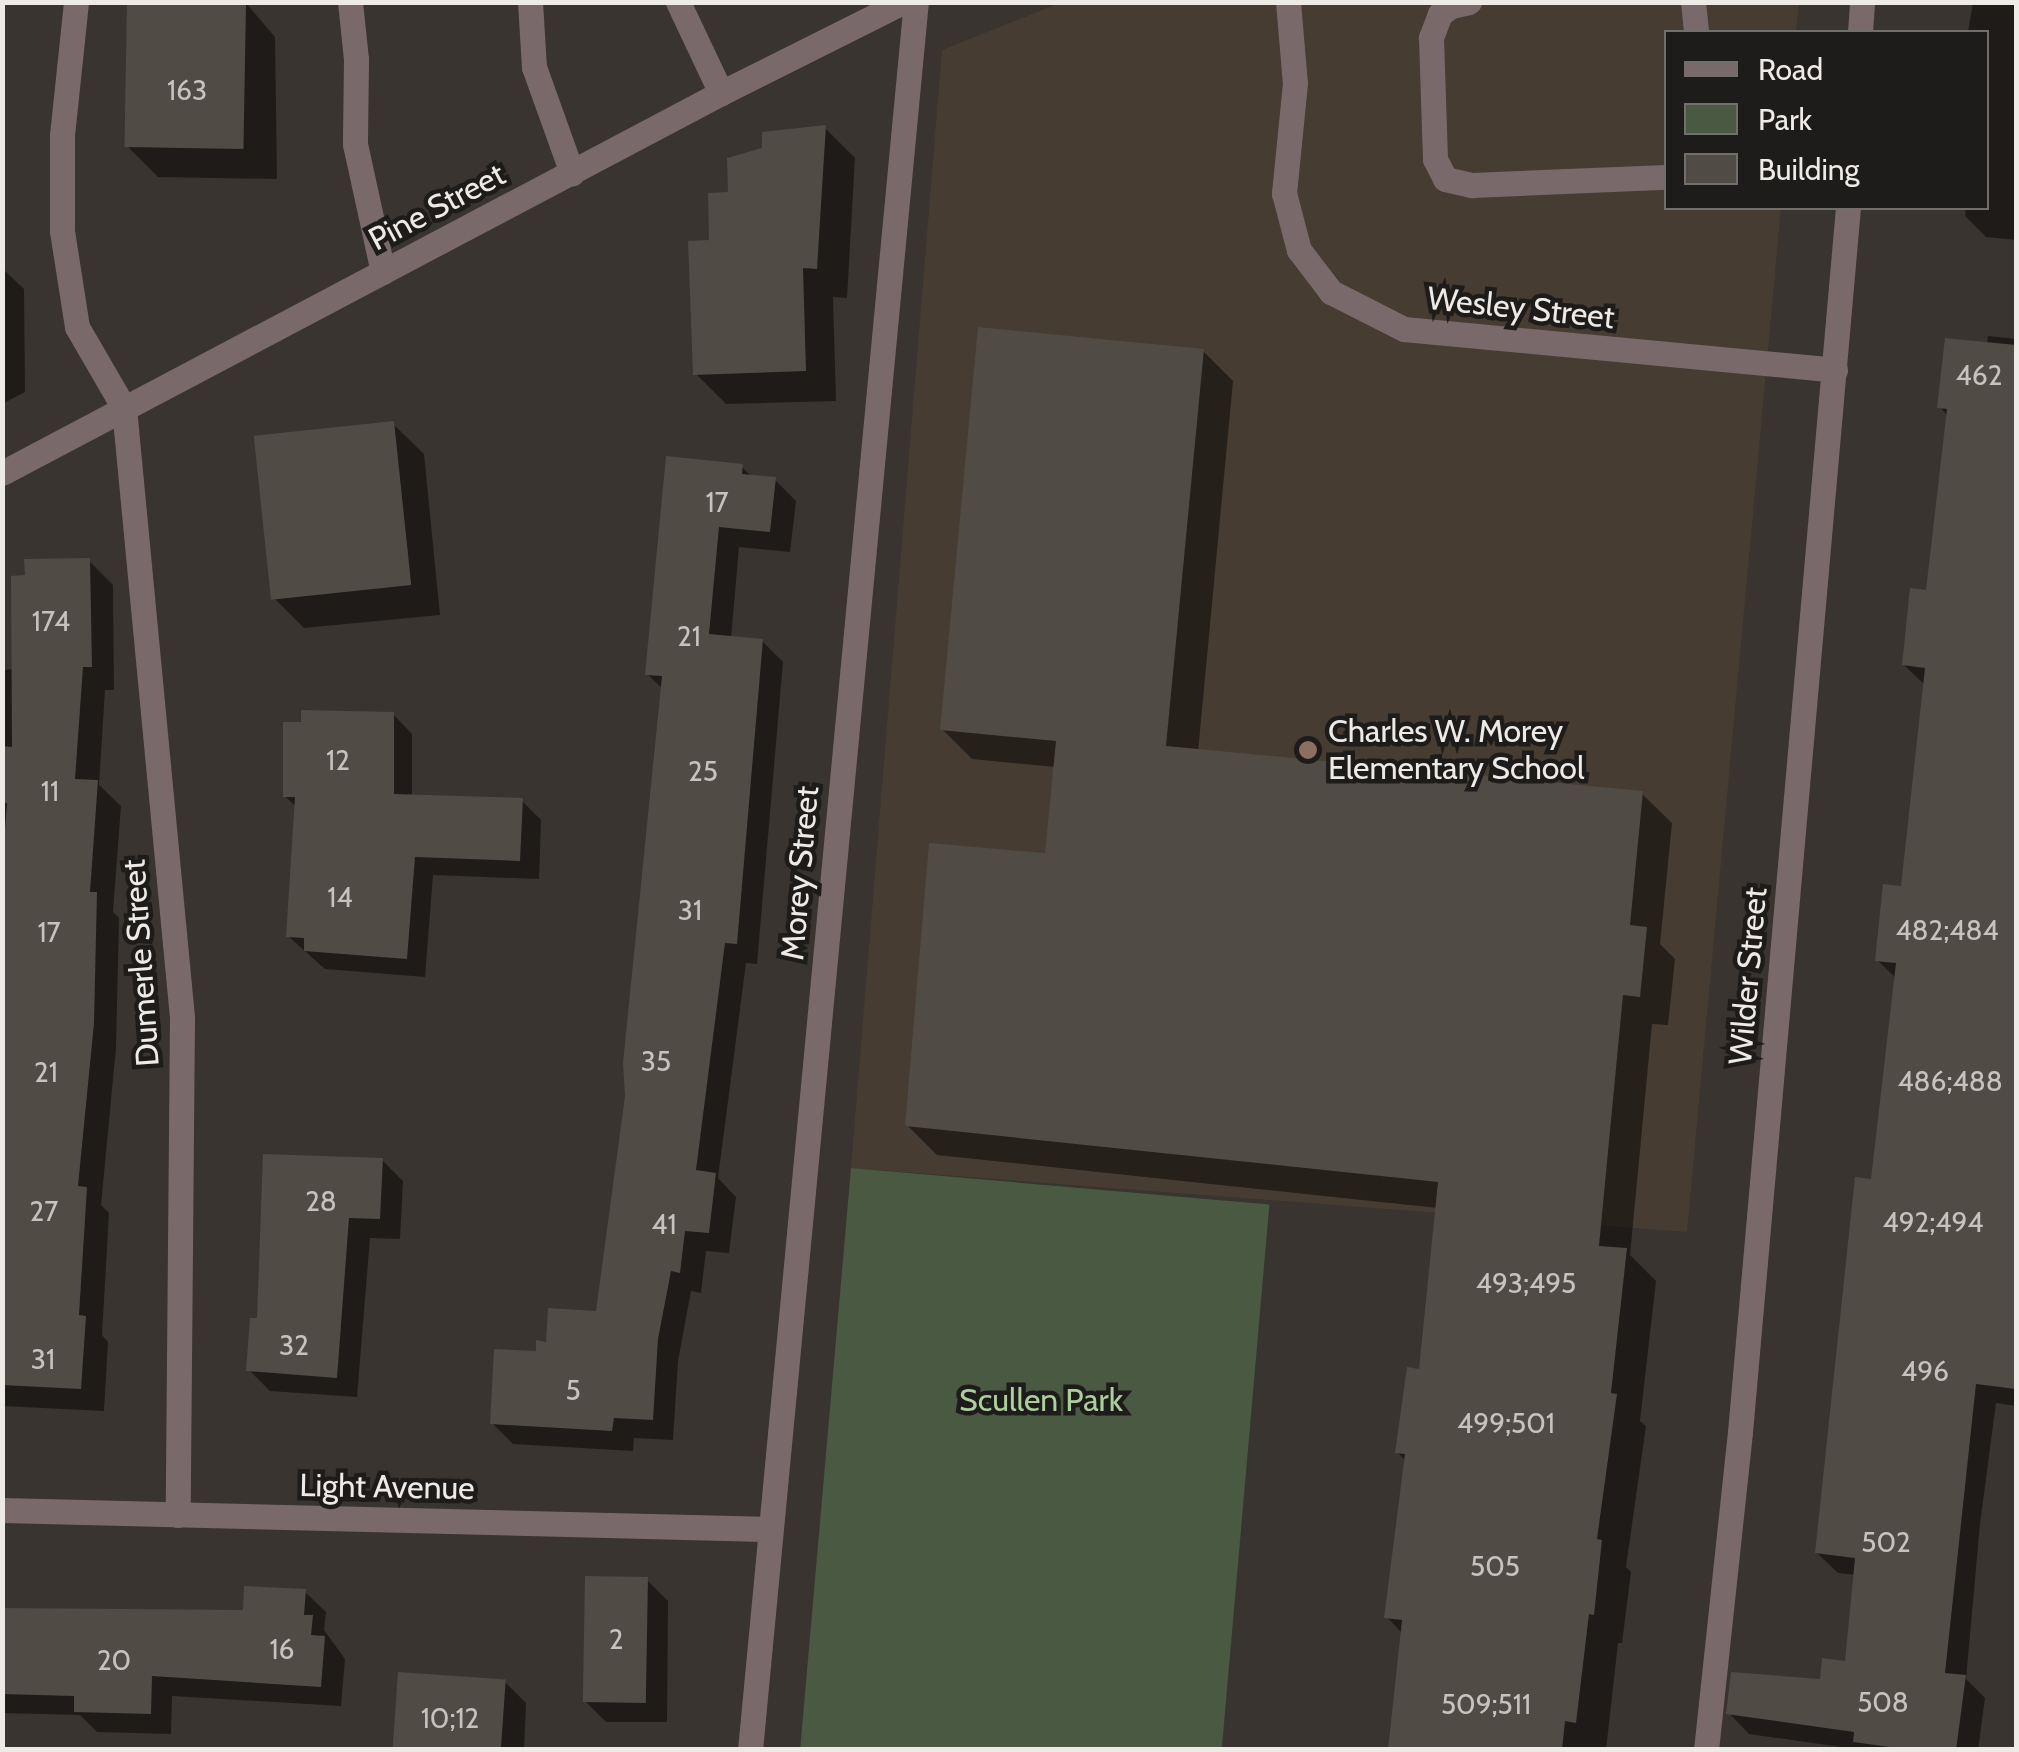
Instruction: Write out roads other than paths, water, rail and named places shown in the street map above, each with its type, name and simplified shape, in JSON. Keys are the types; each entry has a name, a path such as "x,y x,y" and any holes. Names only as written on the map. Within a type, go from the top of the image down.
{"street":[{"path":"76,2 62,135 62,232 77,327 124,408"},
{"path":"350,2 356,58 354,144 383,272"},
{"path":"530,2 534,67 572,173"},
{"path":"678,2 721,93"},
{"name":"Pine Street","path":"2,473 721,93 903,2"},
{"name":"Morey Street","path":"750,1750 916,2"},
{"name":"Wesley Street","path":"1288,2 1295,83 1284,194 1298,250 1331,292 1404,329 1835,370"},
{"path":"1470,2 1450,6 1440,14 1431,38 1435,159 1445,180 1472,185 1664,178"},
{"path":"1694,2 1696,30"},
{"path":"1860,30 1862,2"},
{"name":"Wilder Street","path":"1706,1750 1740,1432 1848,210"},
{"name":"Dumerle Street","path":"124,408 182,1017 178,1515"},
{"name":"Light Avenue","path":"2,1510 770,1528"}],"place":[{"name":"Charles W. Morey Elementary School","path":"1308,750"}],"park label":[{"name":"Scullen Park","path":"1041,1400"}]}
